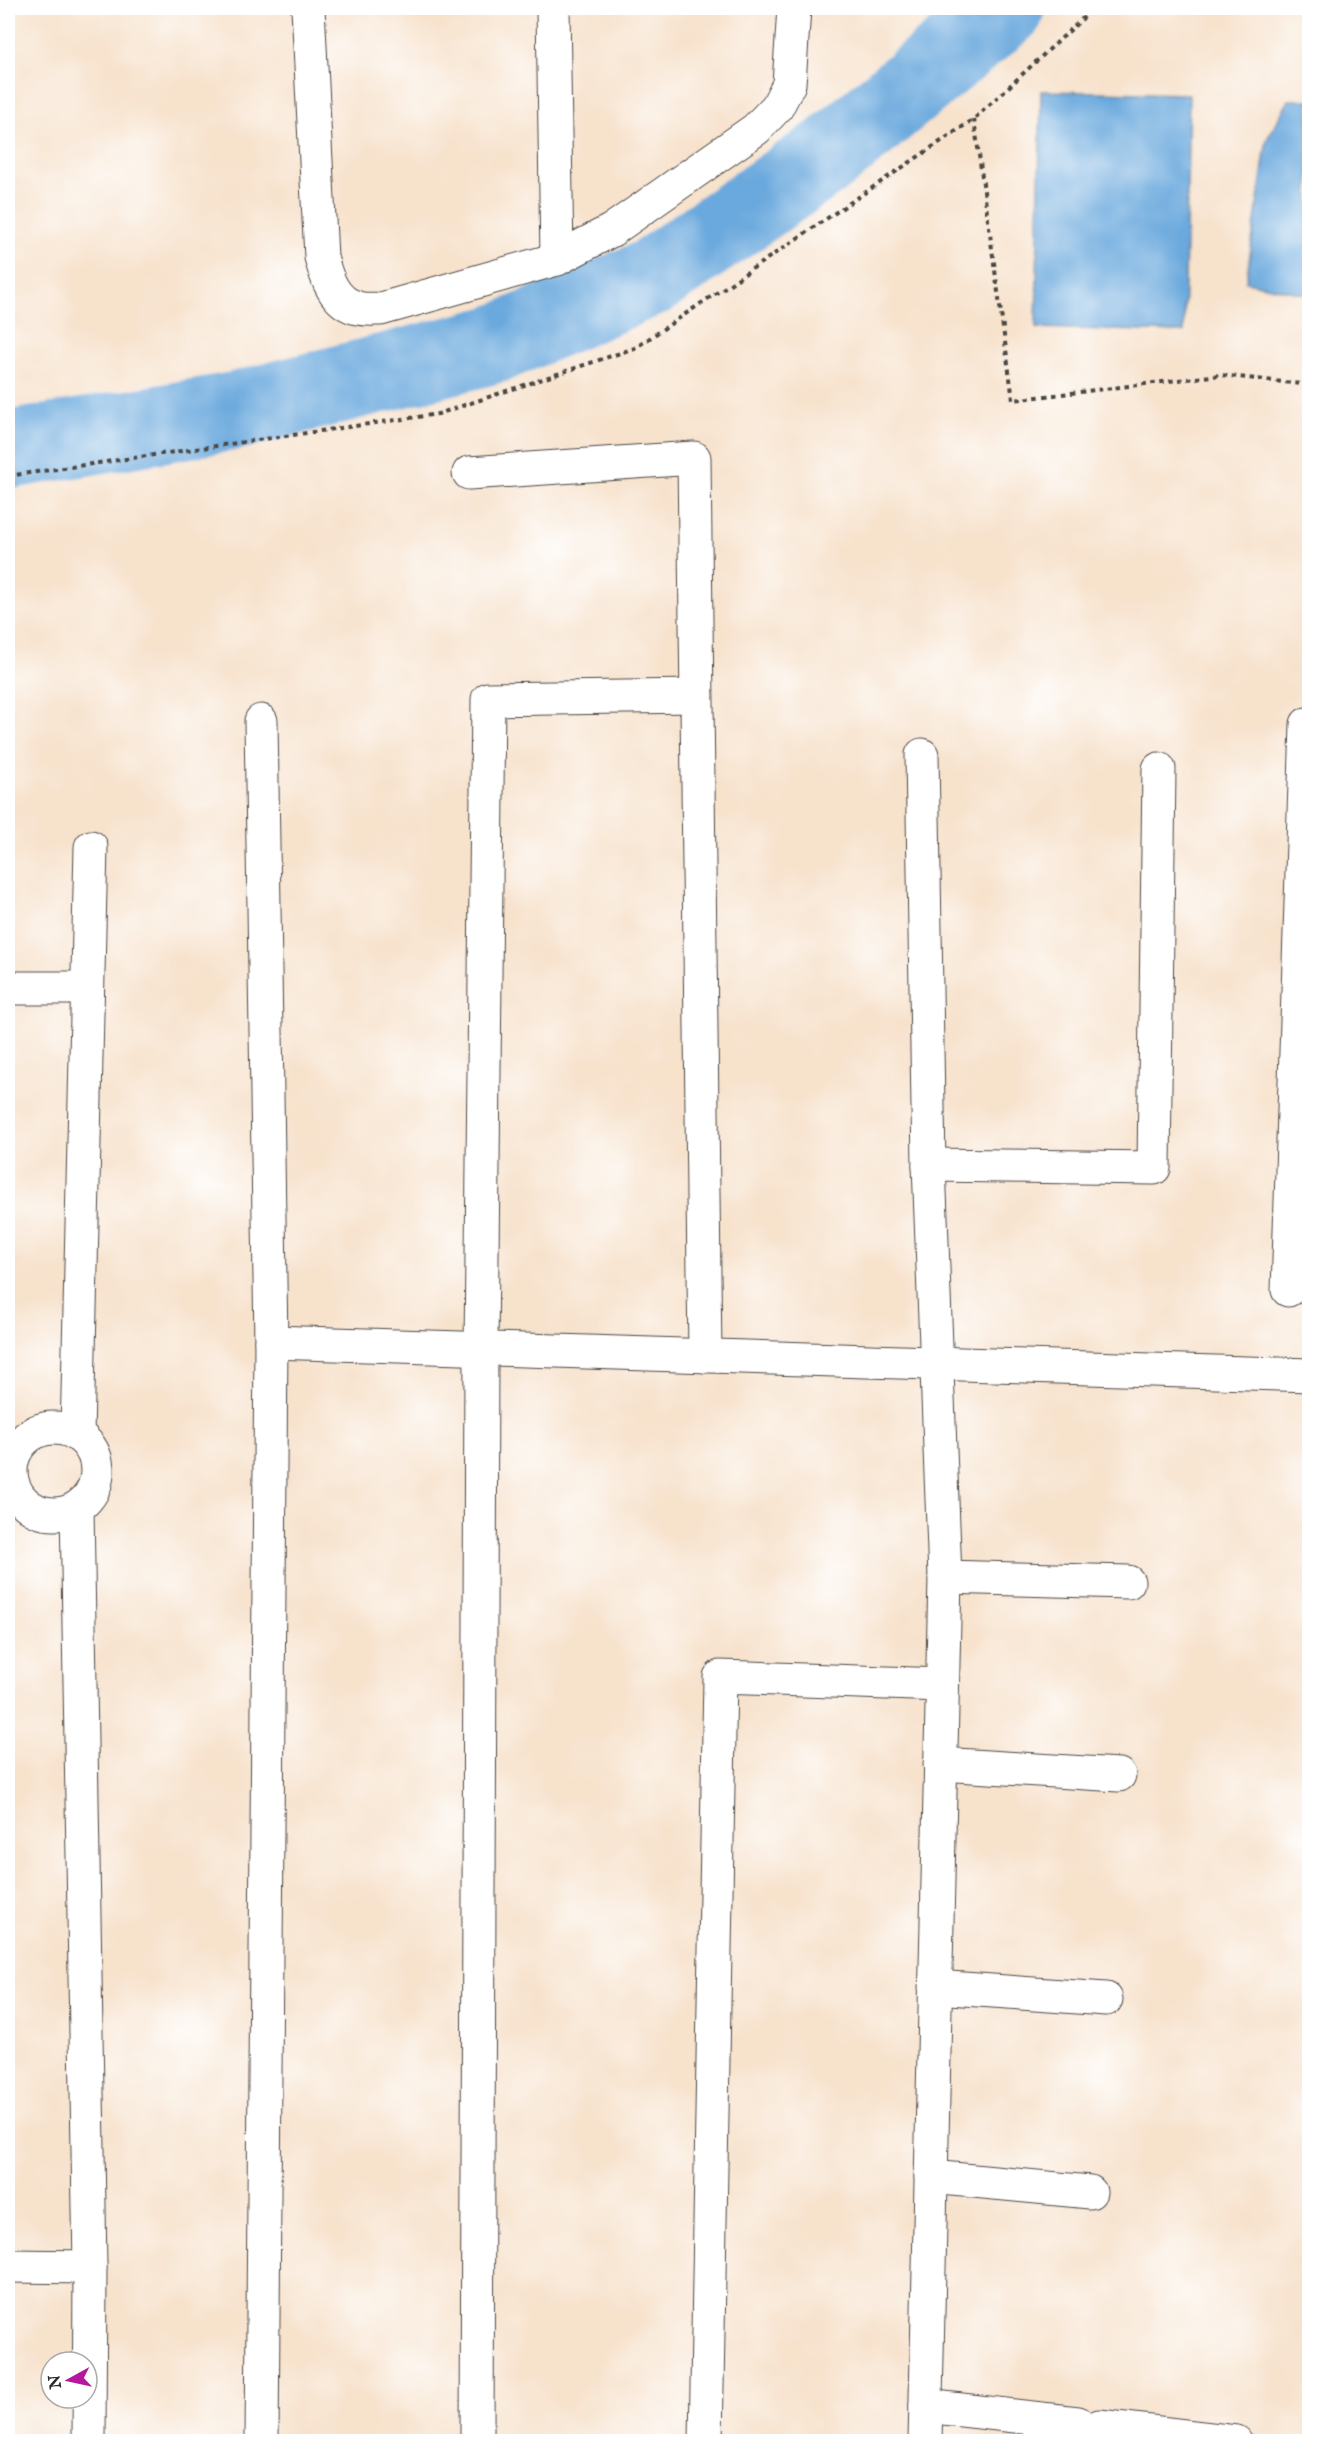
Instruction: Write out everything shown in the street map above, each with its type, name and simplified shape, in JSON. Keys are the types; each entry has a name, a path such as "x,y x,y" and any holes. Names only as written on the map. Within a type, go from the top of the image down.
{"street":[{"path":"308,8 321,257 327,277 340,300 357,308 381,309 557,259 612,230 756,129 777,107 789,84 794,8"},
{"path":"554,8 557,259"},
{"path":"469,472 694,458 705,1356"},
{"path":"477,2442 481,1349 488,699 696,696"},
{"path":"261,722 271,1342 262,2442"},
{"path":"1288,1290 1303,1016 1307,724"},
{"path":"922,754 929,1166 945,1577 925,2442"},
{"path":"929,1166 1154,1168 1159,769"},
{"path":"77,1435 91,847"},
{"path":"8,988 87,988"},
{"path":"271,1342 1310,1375"},
{"path":"56,1429 77,1435 91,1451 96,1473 94,1486 77,1508 65,1513 51,1514 38,1511 26,1504 15,1488 9,1468 23,1441 35,1433 56,1429"},
{"path":"77,1508 90,2267 89,2442"},
{"path":"945,1577 1128,1582"},
{"path":"705,2442 720,1677 942,1684"},
{"path":"940,1764 1119,1775"},
{"path":"936,1988 1106,1999"},
{"path":"931,2177 1090,2192"},
{"path":"8,2266 90,2267"},
{"path":"926,2406 1088,2432 1099,2426 1236,2442"}],"path":[{"path":"8,476 438,414 635,348 974,119 1094,8"},
{"path":"974,119 1013,400 1220,375 1310,385"}],"water":[{"path":"1041,91 1189,94 1184,332 1036,328"},
{"path":"1289,100 1309,100 1309,295 1246,282 1267,139"}],"waterway":[{"path":"8,450 235,411 496,344 652,277 830,154 1006,8"}]}
